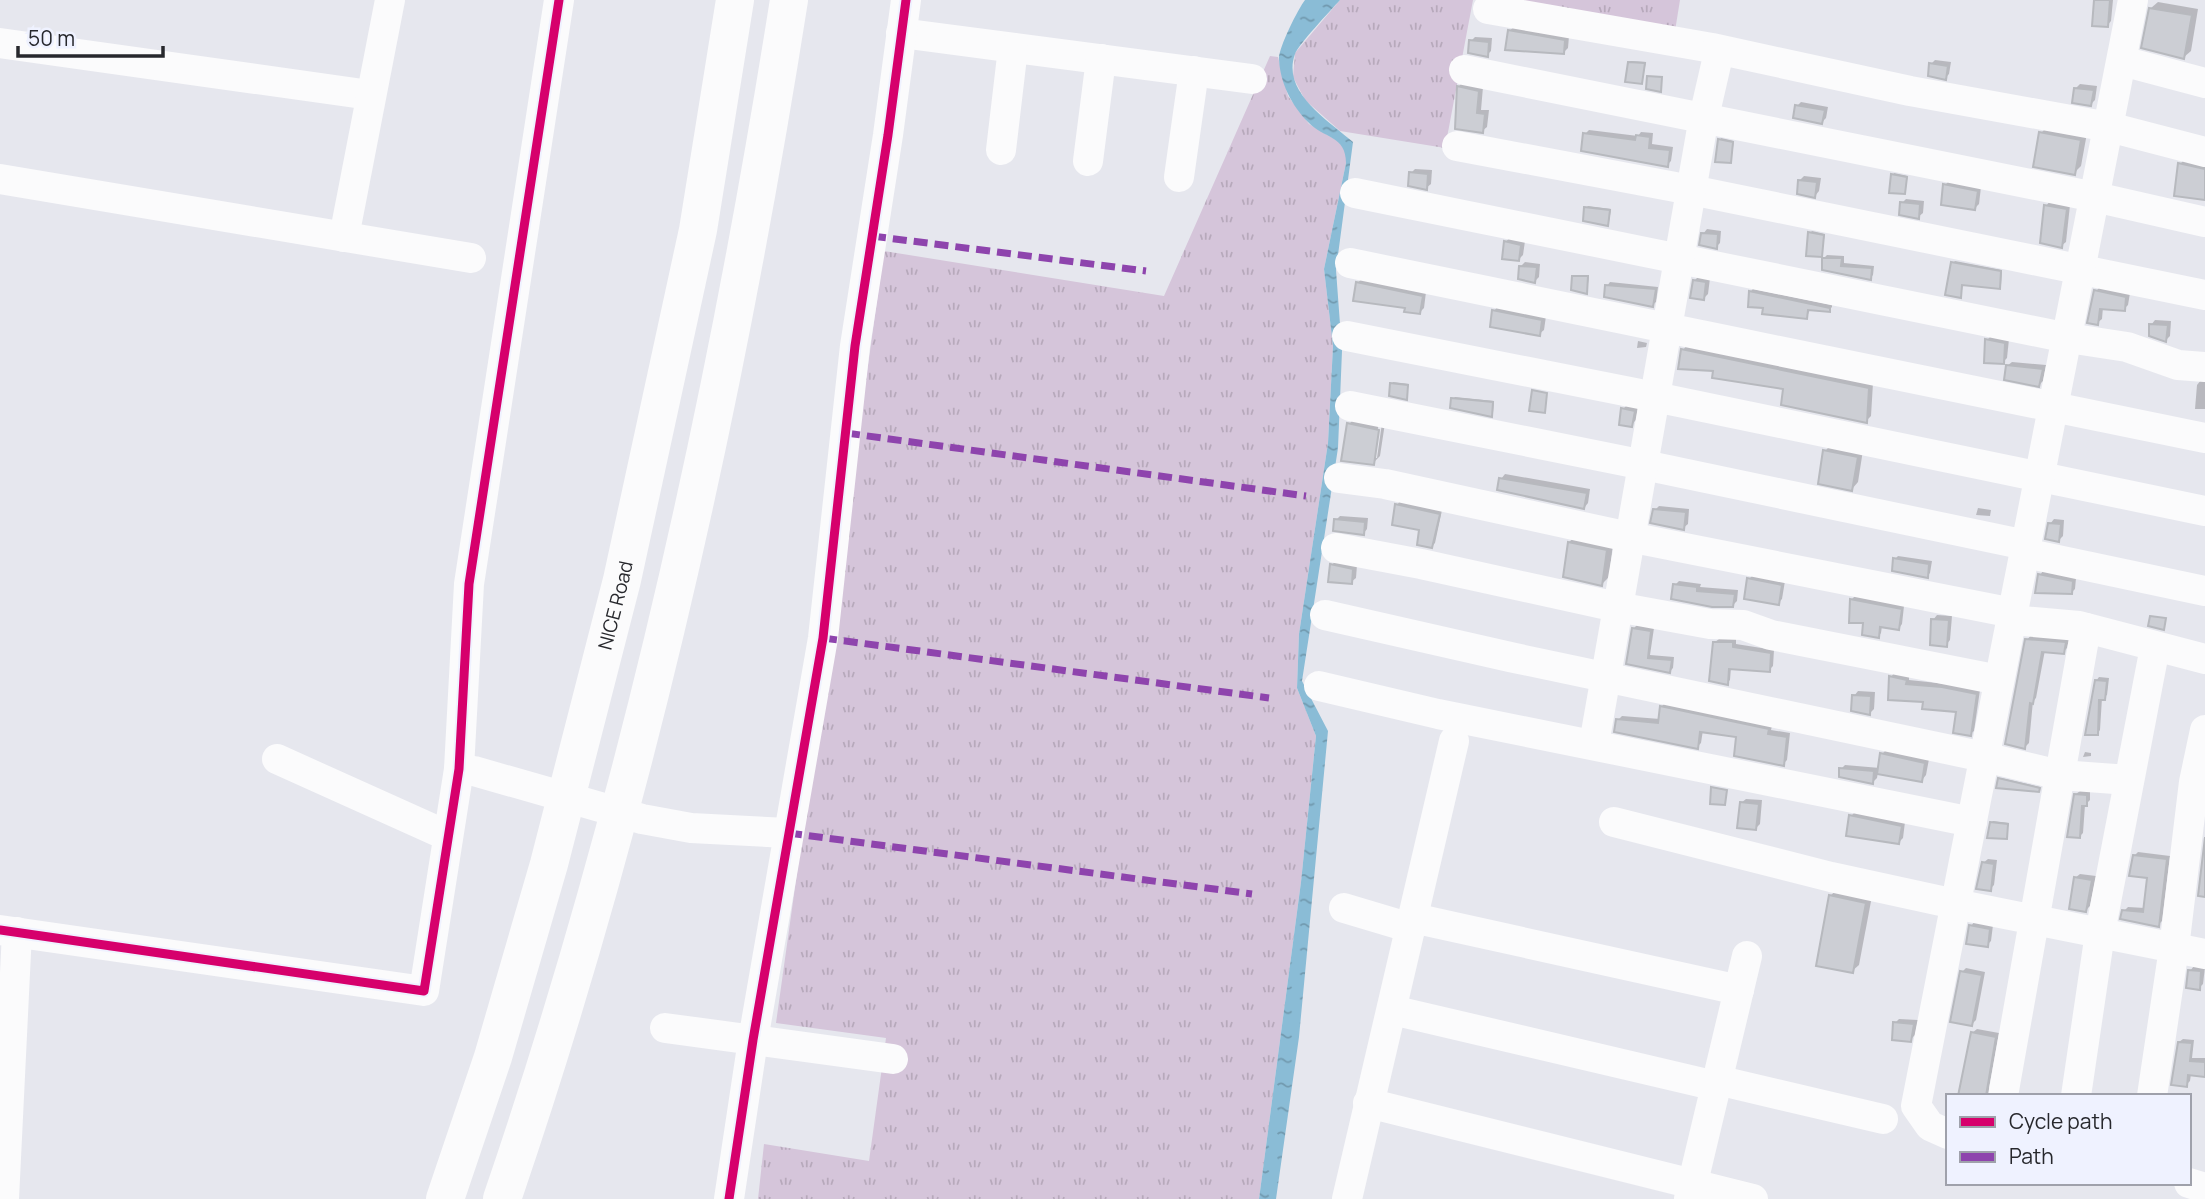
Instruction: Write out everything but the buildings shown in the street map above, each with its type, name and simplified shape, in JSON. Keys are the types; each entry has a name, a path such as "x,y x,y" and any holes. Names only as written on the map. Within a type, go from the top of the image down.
{"highway":[{"name":"NICE Road","path":"445,1199 493,1057 549,864 622,580 698,230 735,0"},
{"path":"502,1199 597,894 677,583 772,111 789,0"}],"street":[{"path":"344,237 390,0"},
{"path":"4,1199 8,931 424,991 459,769 469,584 559,0"},
{"path":"729,1199 753,1040 823,638 855,346 906,0"},
{"path":"1946,1133 1930,1126 1916,1106 2133,0"},
{"path":"1488,9 1716,50 1910,91 2109,127 2205,152"},
{"path":"901,33 1252,79"},
{"path":"0,43 370,95"},
{"path":"1001,150 1013,48"},
{"path":"1594,744 1716,50"},
{"path":"1088,161 1101,59"},
{"path":"2122,61 2205,83"},
{"path":"1464,70 2095,197 2205,222"},
{"path":"1179,177 1194,71"},
{"path":"1457,146 1691,190 2205,295"},
{"path":"0,179 471,258"},
{"path":"1355,194 2068,338 2127,347 2178,365 2205,367"},
{"path":"1350,263 2205,438"},
{"path":"1346,336 2205,511"},
{"path":"1350,406 1644,465 2205,591"},
{"path":"1339,478 1385,484 2012,616 2086,628 2205,659"},
{"path":"1336,548 1618,607 1710,624 1743,625 1771,635 2000,680"},
{"path":"1325,615 2060,774 2129,780"},
{"path":"2003,1094 2086,628"},
{"path":"2076,1094 2100,933 2155,647"},
{"path":"1319,686 1438,714 1972,822"},
{"path":"2152,1094 2175,948 2194,782 2205,730"},
{"path":"1349,1199 1368,1103 1454,741"},
{"path":"277,759 448,836"},
{"path":"459,769 642,819 691,828 788,833"},
{"path":"1614,822 1831,877 2205,954"},
{"path":"1343,908 1739,990"},
{"path":"1691,1191 1747,956"},
{"path":"1392,1010 1883,1118"},
{"path":"665,1028 893,1059"},
{"path":"1368,1103 1691,1191 1753,1199"}],"green space":[{"path":"1340,0 1473,0 1445,148 1340,131 1305,100 1293,77 1295,53"},
{"path":"1479,0 1680,0 1675,31"},
{"path":"1270,56 1278,57 1288,96 1309,124 1341,143 1346,154 1346,163 1324,269 1333,346 1328,443 1299,634 1297,688 1316,736 1301,882 1259,1199 758,1199 764,1144 869,1161 886,1038 776,1023 884,251 1164,296"}],"water":[{"path":"1305,0 1340,0 1297,50 1292,68 1295,81 1301,93 1320,115 1353,142 1336,270 1342,351 1338,448 1302,681 1328,731 1299,1037 1276,1199 1259,1199 1301,882 1316,736 1297,688 1299,634 1328,443 1333,346 1324,269 1346,163 1345,154 1338,142 1314,127 1297,109 1282,77 1279,59 1282,47"}],"marked path":[{"path":"872,236 1146,271"},
{"path":"846,433 1306,496"},
{"path":"823,638 1269,698"},
{"path":"788,833 1252,894"}],"cycle path":[{"path":"0,930 424,991 459,769 469,584 559,0"},
{"path":"729,1199 753,1040 823,638 855,346 906,0"}]}
